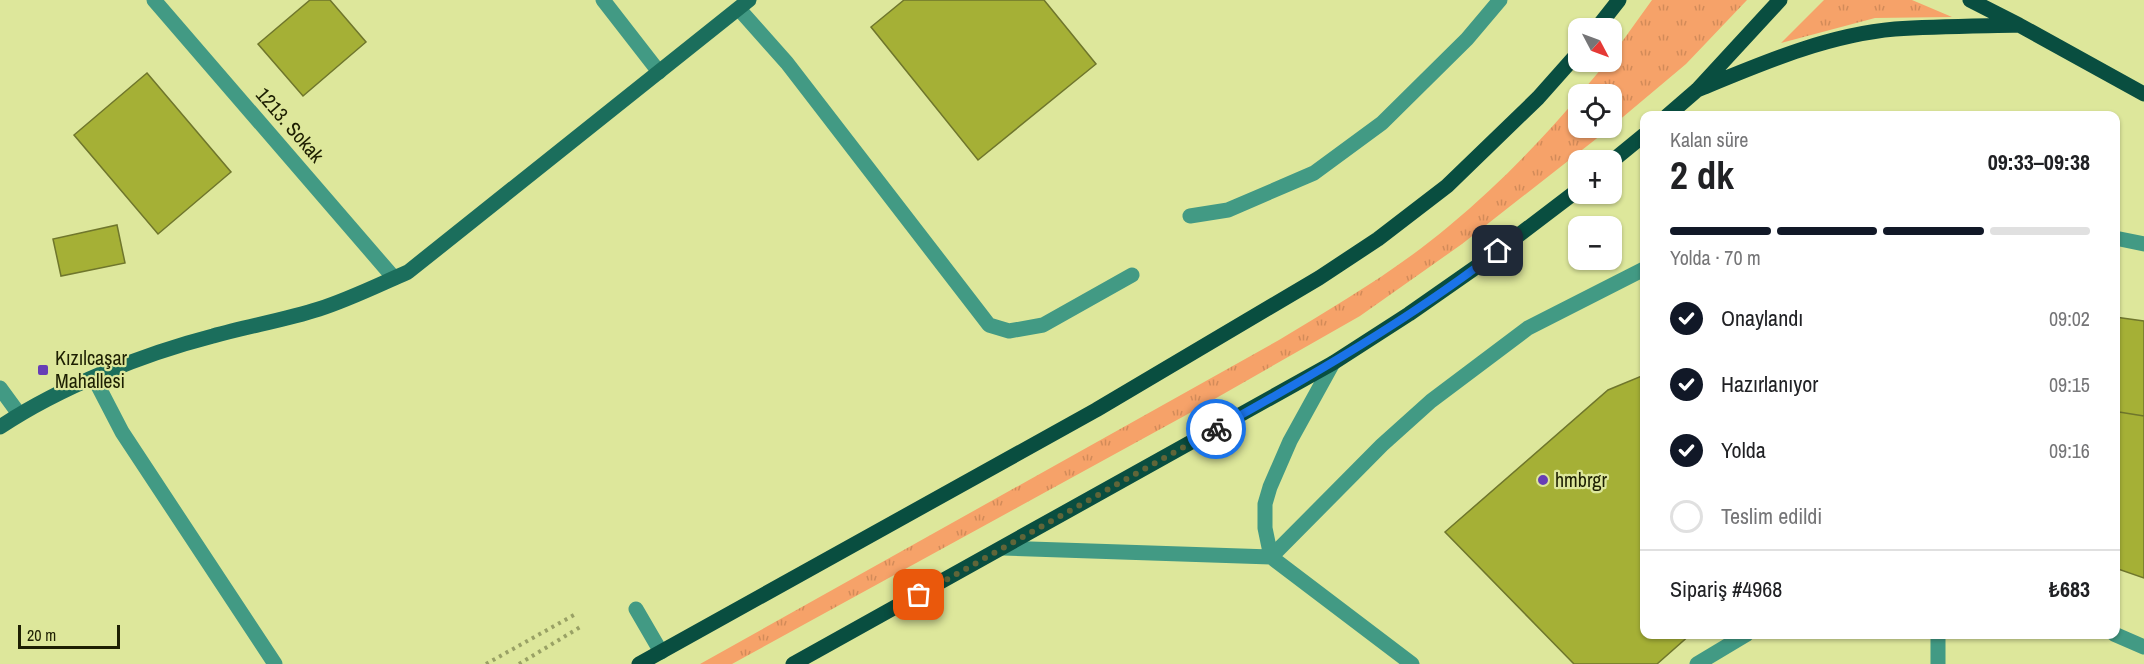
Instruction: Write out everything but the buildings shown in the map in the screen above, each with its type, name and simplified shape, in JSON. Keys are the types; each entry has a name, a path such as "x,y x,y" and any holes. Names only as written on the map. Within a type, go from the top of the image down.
{"main road":[{"path":"1605,18 1619,0"},
{"path":"1673,111 1698,90 1780,0"},
{"path":"1970,0 2019,24 2144,94"},
{"path":"0,427 19,414 94,378 147,356 318,309 408,272 744,5"},
{"path":"1698,90 1772,59 1851,36 1894,29 2019,24"},
{"path":"639,664 1096,410 1320,278 1378,239 1447,186 1531,105 1568,64"},
{"path":"1622,153 1640,138"},
{"path":"793,664 1333,363 1482,263 1568,198"}],"street":[{"name":"1213. Sokak","path":"154,0 394,278"},
{"path":"603,0 659,72"},
{"path":"1190,216 1228,210 1314,173 1382,123 1467,39 1500,0"},
{"path":"744,5 989,325 1009,331 1043,325 1131,275"},
{"path":"2120,239 2144,244"},
{"path":"1271,557 1382,446 1431,401 1528,328 1640,271"},
{"path":"1271,557 1265,528 1265,504 1270,487 1290,441 1333,363"},
{"path":"94,378 122,432 275,664"},
{"path":"0,388 19,414"},
{"path":"1003,548 1271,557 1412,664"},
{"path":"636,609 661,652"},
{"path":"2120,637 2144,647"},
{"path":"1698,664 1739,639"},
{"path":"1938,639 1938,664"}],"path":[{"path":"486,664 574,615"},
{"path":"519,664 582,626"}],"green space":[{"path":"1652,0 1747,0 1686,64 1622,118 1622,84 1588,84 1599,72 1622,72 1622,42"},
{"path":"1824,0 1912,0 1952,17 1875,18 1781,43"},
{"path":"1568,108 1568,138 1597,138 1582,150 1568,150 1568,161 1462,244 1360,316 1197,409 732,664 700,664 1279,340 1366,286 1429,242 1484,196"}],"way so far":[{"path":"919,595 1216,429"}],"place":[{"name":"Kızılcaşar Mahallesi","path":"43,370"},
{"name":"hmbrgr","path":"1543,480"}],"route":[{"path":"1216,429 1333,363 1409,314 1498,251"}]}
